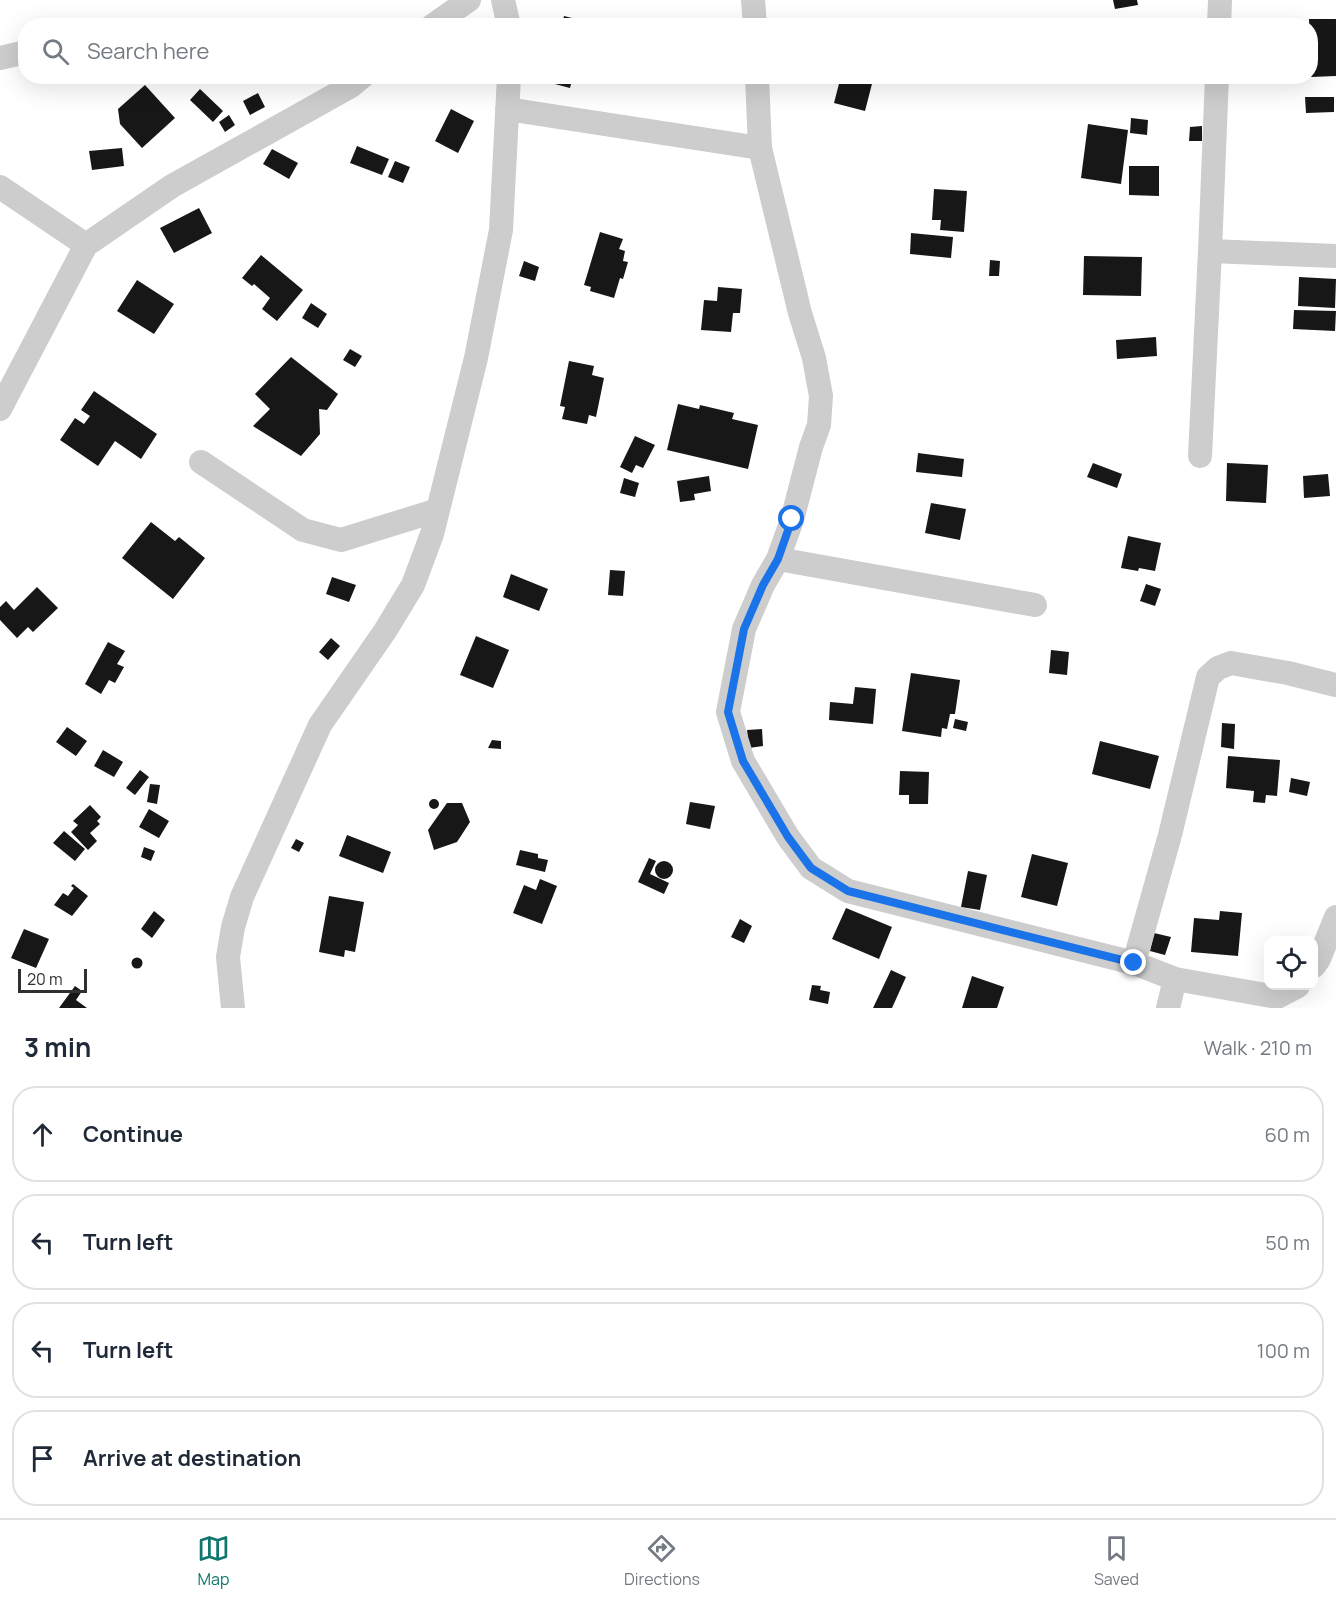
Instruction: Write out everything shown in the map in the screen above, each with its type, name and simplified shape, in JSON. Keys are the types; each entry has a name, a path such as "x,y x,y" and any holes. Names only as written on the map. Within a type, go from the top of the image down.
{"street":[{"path":"443,18 469,0"},
{"path":"503,0 507,18"},
{"path":"753,0 754,18"},
{"path":"1219,18 1220,0"},
{"path":"0,58 18,54"},
{"path":"0,408 86,245 172,186 352,84"},
{"path":"233,1008 228,957 233,927 242,897 320,725 385,631 413,585 432,534 476,358 501,230 509,84"},
{"path":"757,84 760,148 800,314 814,358 821,396 819,425 792,519 778,559 763,585 744,629 728,712 743,761 788,837 811,868 848,891 1134,963 1175,979 1277,997 1291,990"},
{"path":"1200,456 1217,84"},
{"path":"507,109 760,148"},
{"path":"0,187 86,245"},
{"path":"1210,251 1336,256"},
{"path":"201,462 303,530 341,540 438,510"},
{"path":"778,559 1035,606"},
{"path":"1134,963 1170,835 1208,677 1218,668 1231,663 1336,685"},
{"path":"1318,960 1336,917"},
{"path":"1168,1008 1175,979"}],"building":[{"path":"1113,0 1137,0 1138,5 1115,9"},
{"path":"1318,19 1336,19 1336,76 1318,77"},
{"path":"555,84 571,84 570,88"},
{"path":"839,84 872,84 865,111 834,103"},
{"path":"145,85 175,118 142,148 120,124 118,109"},
{"path":"200,89 223,111 213,122 190,100"},
{"path":"258,93 265,107 250,115 243,101"},
{"path":"1305,97 1334,97 1334,112 1306,113"},
{"path":"451,109 474,121 458,153 435,141"},
{"path":"229,115 235,125 225,132 219,122"},
{"path":"1131,118 1148,120 1147,135 1130,133"},
{"path":"1088,124 1128,130 1121,184 1081,178"},
{"path":"1202,126 1202,141 1189,141 1190,127"},
{"path":"357,146 389,159 382,175 350,163"},
{"path":"122,148 124,166 92,170 89,151"},
{"path":"272,149 298,163 289,179 263,164"},
{"path":"395,161 410,167 403,183 388,177"},
{"path":"1129,166 1159,166 1159,196 1129,195"},
{"path":"934,189 967,191 964,232 940,230 941,220 932,220"},
{"path":"199,208 212,233 174,253 160,228"},
{"path":"600,232 623,239 619,249 625,251 623,261 628,262 614,298 590,291 591,287 584,285"},
{"path":"911,233 953,237 951,258 910,254"},
{"path":"261,255 303,290 277,321 262,309 270,298 254,284 252,286 242,278"},
{"path":"1084,256 1142,257 1141,296 1083,295"},
{"path":"990,260 1000,261 999,276 989,276"},
{"path":"524,261 539,267 535,281 519,276"},
{"path":"1299,277 1336,279 1335,308 1298,306"},
{"path":"137,280 174,304 154,334 117,311"},
{"path":"718,287 742,289 740,313 733,313 731,332 701,330 704,300 717,301"},
{"path":"311,303 327,314 318,328 302,318"},
{"path":"1294,310 1336,311 1335,331 1293,329"},
{"path":"1156,337 1157,356 1117,359 1116,340"},
{"path":"350,349 362,356 355,367 343,360"},
{"path":"291,357 338,394 327,410 319,409 320,434 301,456 253,426 270,409 255,394"},
{"path":"569,361 594,366 592,375 604,378 596,417 589,415 587,424 562,419 565,407 560,406"},
{"path":"94,391 157,434 141,459 115,441 98,466 60,440 75,418 84,424 90,416 81,410"},
{"path":"678,404 699,409 700,405 734,413 732,419 758,425 748,469 667,450"},
{"path":"635,436 655,445 643,468 636,465 632,473 620,467"},
{"path":"918,453 964,459 962,477 916,472"},
{"path":"1093,463 1122,474 1117,488 1087,477"},
{"path":"1227,463 1268,465 1266,503 1226,501"},
{"path":"1328,474 1330,496 1304,498 1303,476"},
{"path":"709,476 711,491 694,494 695,500 680,502 677,481"},
{"path":"624,478 639,483 635,497 620,493"},
{"path":"931,503 966,509 960,540 925,533"},
{"path":"151,522 175,541 179,537 205,558 173,599 122,558"},
{"path":"1128,536 1161,543 1155,571 1121,568"},
{"path":"610,570 625,571 623,596 608,595"},
{"path":"511,574 548,589 539,611 503,597"},
{"path":"332,577 356,585 349,602 326,594"},
{"path":"1146,584 1161,589 1155,606 1140,601"},
{"path":"37,587 58,608 33,632 28,627 17,638 0,620 0,607 6,601 14,610"},
{"path":"476,636 509,650 493,688 460,675"},
{"path":"331,638 340,646 328,660 319,652"},
{"path":"108,642 125,651 117,664 124,667 115,683 109,680 101,694 85,684"},
{"path":"1051,650 1069,652 1067,675 1049,673"},
{"path":"911,673 960,680 955,714 950,714 947,729 942,728 941,737 902,731"},
{"path":"855,687 876,689 873,724 829,720 830,702 853,704"},
{"path":"955,719 968,722 966,731 953,728"},
{"path":"1222,723 1235,724 1234,749 1221,747"},
{"path":"67,727 87,741 76,756 56,742"},
{"path":"762,729 763,746 749,748 747,730"},
{"path":"492,740 501,741 501,749 488,748"},
{"path":"1100,741 1159,756 1150,789 1092,774"},
{"path":"103,750 123,762 114,777 94,766"},
{"path":"1228,756 1280,760 1277,796 1266,795 1265,803 1253,802 1254,791 1226,788"},
{"path":"140,770 149,777 135,795 126,788"},
{"path":"900,771 929,772 928,804 909,804 909,795 899,795"},
{"path":"1291,778 1310,782 1307,796 1289,792"},
{"path":"150,784 160,785 157,804 147,802"},
{"path":"434,799 439,804 434,809 429,804"},
{"path":"690,802 715,806 710,829 686,824"},
{"path":"447,803 462,803 470,822 457,842 434,850 428,830"},
{"path":"90,805 101,817 97,821 100,824 90,833 97,841 88,850 71,832 78,825 73,821"},
{"path":"149,809 169,821 159,838 139,827"},
{"path":"64,831 85,849 75,861 53,843"},
{"path":"347,835 391,852 383,873 339,856"},
{"path":"296,839 304,843 299,852 291,848"},
{"path":"144,847 155,851 151,861 141,857"},
{"path":"520,850 538,854 538,858 548,860 545,872 516,865"},
{"path":"1032,854 1068,863 1057,906 1021,897"},
{"path":"649,858 656,861 650,874 669,883 664,894 638,882"},
{"path":"664,861 670,864 673,870 670,876 664,879 658,876 655,870 658,864"},
{"path":"968,871 987,875 980,910 961,907"},
{"path":"540,879 557,886 542,924 513,913 524,885 536,890"},
{"path":"73,884 88,896 72,916 54,905 63,893 68,896 74,888 71,886"},
{"path":"329,896 364,902 355,952 345,950 344,957 319,952"},
{"path":"846,908 892,927 879,959 832,939"},
{"path":"154,911 165,920 152,938 141,929"},
{"path":"1220,911 1242,913 1238,956 1191,952 1194,918 1219,920"},
{"path":"740,919 752,926 744,943 731,937"},
{"path":"24,929 49,939 36,968 11,958"},
{"path":"1154,933 1171,937 1165,955 1150,951"},
{"path":"137,958 141,959 141,967 137,968 133,967 132,963 133,959"},
{"path":"891,970 906,977 892,1008 873,1008"},
{"path":"972,976 1004,987 997,1008 962,1008"},
{"path":"812,985 821,986 820,990 830,992 828,1004 809,1000"},
{"path":"75,986 82,991 76,1000 87,1008 59,1008"}],"route":[{"path":"792,519 778,559 763,585 744,629 728,712 743,761 788,837 811,868 848,891 1134,963"}]}
